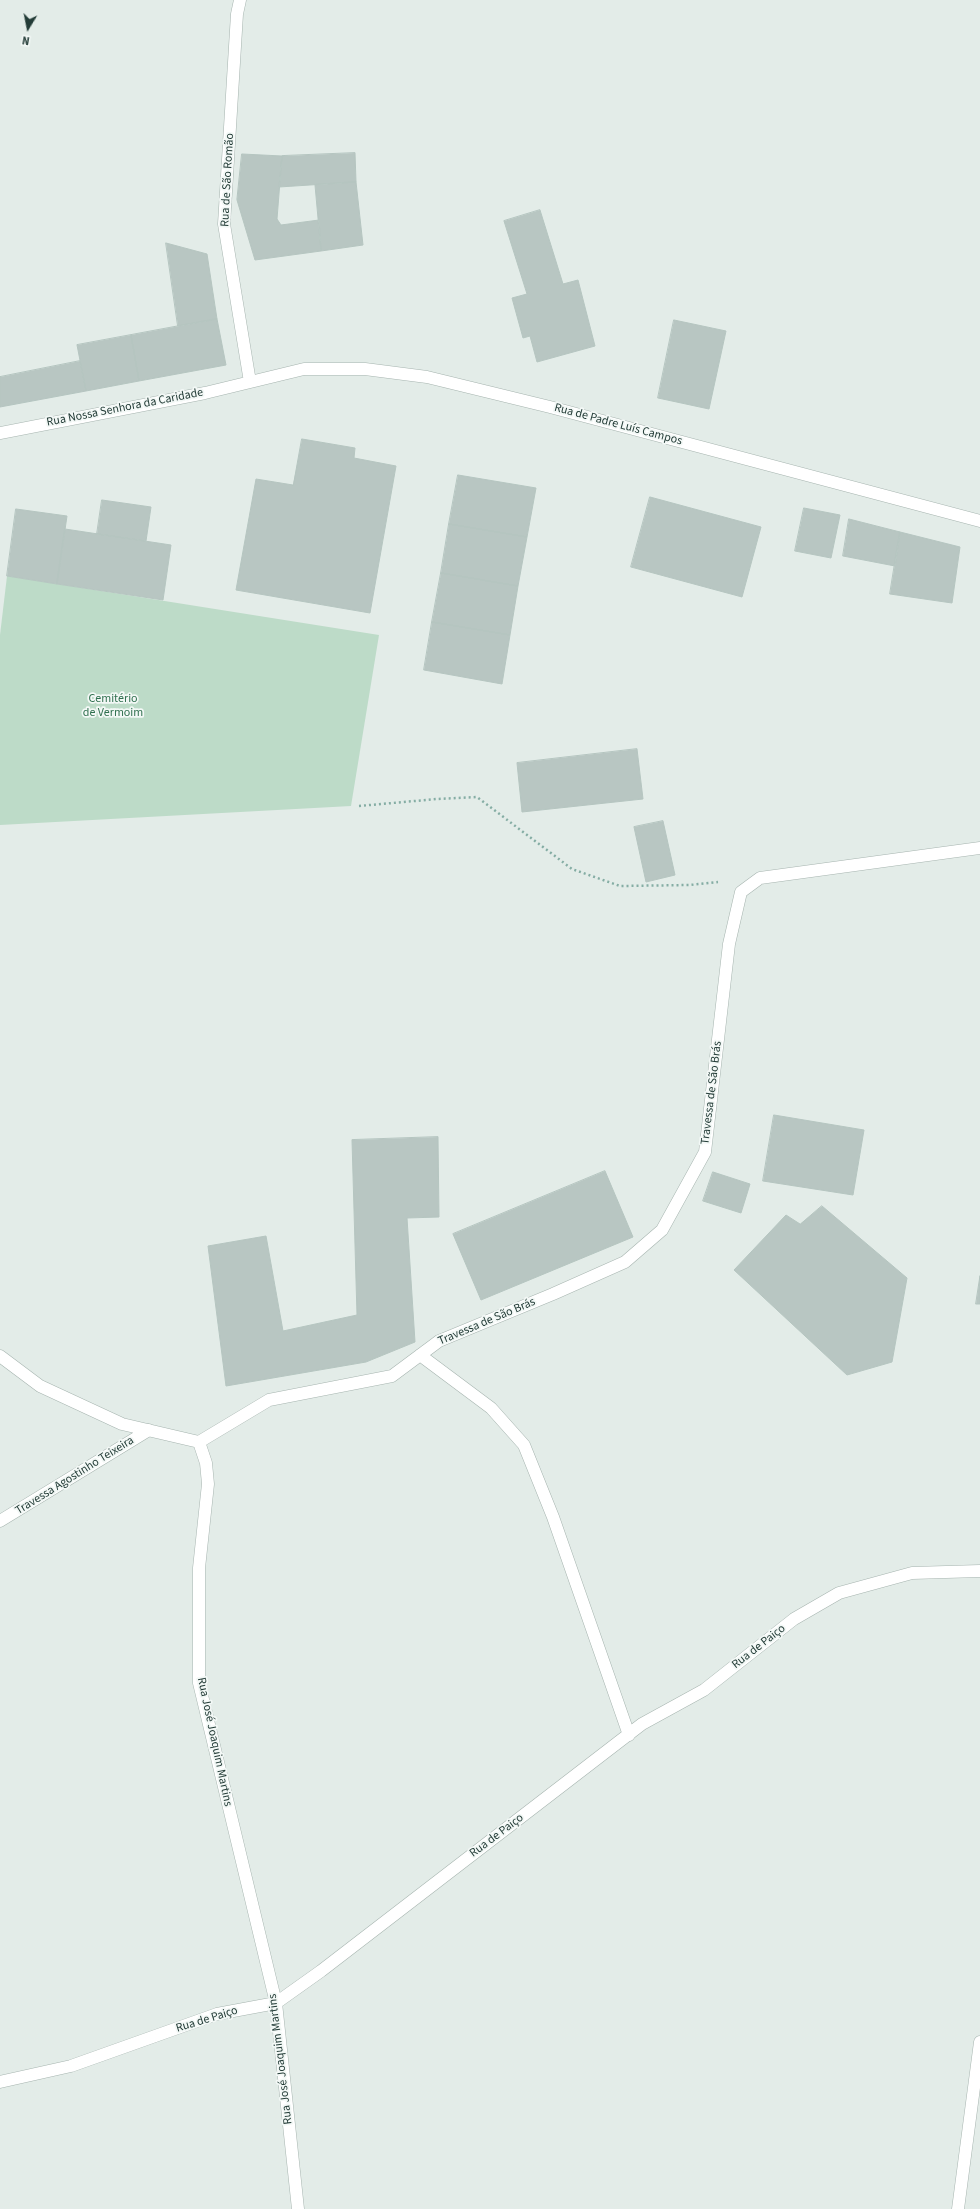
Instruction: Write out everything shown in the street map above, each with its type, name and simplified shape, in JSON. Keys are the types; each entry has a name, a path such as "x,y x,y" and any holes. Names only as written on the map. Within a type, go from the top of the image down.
{"street":[{"name":"Rua de São Romão","path":"240,0 237,14 224,224 250,382"},
{"name":"Rua de Padre Luís Campos","path":"250,382 304,369 365,369 427,377 550,406 980,521"},
{"name":"Rua Nossa Senhora da Caridade","path":"0,433 205,393 250,382"},
{"name":"Travessa de São Brás","path":"199,1442 269,1400 392,1376 439,1341 554,1294 625,1262 662,1230 705,1152 729,944 741,892 760,878 980,848"},
{"path":"420,1355 491,1408 524,1445 553,1517 629,1735"},
{"path":"0,1356 40,1386 122,1424 199,1442"},
{"name":"Travessa Agostinho Teixeira","path":"0,1521 149,1430"},
{"name":"Rua José Joaquim Martins","path":"199,1442 206,1463 208,1484 199,1568 199,1683 276,2003 298,2209"},
{"name":"Rua de Paiço","path":"0,2082 71,2066 217,2014 276,2003 321,1971 642,1724 704,1690 794,1620 839,1593 912,1573 980,1572"},
{"path":"958,2209 980,2042"}],"path":[{"path":"359,806 477,797 572,869 620,886 690,885 760,878"}],"green space":[{"name":"Cemitério de Vermoim","path":"7,576 379,635 351,806 0,825 0,635"}],"building":[{"path":"355,153 356,182 279,187 282,156"},
{"path":"242,154 282,156 277,219 281,225 319,220 321,251 255,260 237,200"},
{"path":"356,182 363,245 321,251 315,185"},
{"path":"540,210 563,284 578,280 595,346 537,362 530,336 523,338 512,298 527,294 504,221"},
{"path":"166,243 207,254 217,319 178,326"},
{"path":"217,319 226,365 139,381 131,335"},
{"path":"674,320 726,331 709,409 658,398"},
{"path":"131,335 139,381 86,391 77,345"},
{"path":"80,361 86,391 0,407 0,377"},
{"path":"302,439 355,448 354,458 396,466 370,613 236,590 256,479 293,485"},
{"path":"458,475 536,488 527,537 449,524"},
{"path":"650,497 761,527 742,597 631,567"},
{"path":"102,500 151,507 146,541 97,534"},
{"path":"804,508 840,515 831,558 795,551"},
{"path":"16,509 67,516 57,584 7,576"},
{"path":"849,519 900,532 895,566 843,556"},
{"path":"449,524 527,537 518,586 441,573"},
{"path":"65,529 171,545 163,600 57,584"},
{"path":"900,532 960,547 952,603 890,594"},
{"path":"441,573 518,586 510,635 432,622"},
{"path":"432,622 510,635 502,684 424,670"},
{"path":"637,749 643,799 522,812 517,763"},
{"path":"663,821 675,875 646,882 634,827"},
{"path":"774,1115 864,1130 853,1195 763,1181"},
{"path":"438,1137 439,1217 407,1218 415,1342 366,1362 226,1386 208,1246 266,1236 283,1331 357,1315 352,1140"},
{"path":"605,1171 633,1237 481,1300 453,1234"},
{"path":"713,1172 750,1184 741,1213 703,1201"},
{"path":"822,1206 907,1278 892,1362 847,1375 734,1270 786,1215 800,1224"},
{"path":"980,1276 980,1304 976,1304"}]}
